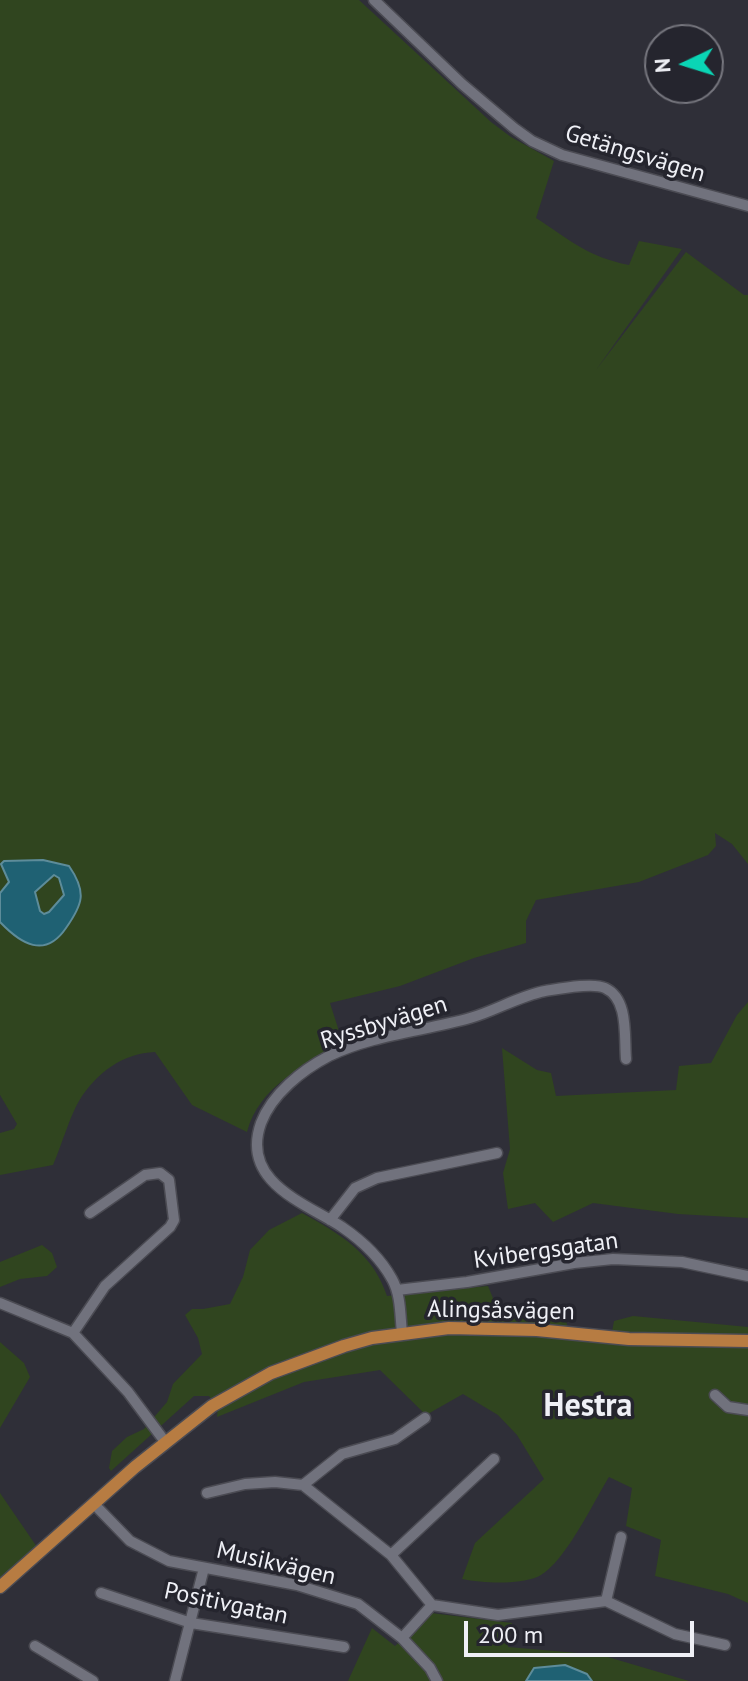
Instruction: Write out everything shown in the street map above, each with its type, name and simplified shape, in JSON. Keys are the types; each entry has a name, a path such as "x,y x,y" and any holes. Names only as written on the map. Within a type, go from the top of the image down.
{"main road":[{"name":"Alingsåsvägen","path":"0,1587 212,1406 271,1373 344,1346 402,1333 484,1328 629,1339 748,1341"}],"street":[{"name":"Getängsvägen","path":"374,0 462,84 532,141 586,162 748,206"},
{"name":"Ryssbyvägen","path":"402,1333 397,1290 392,1278 367,1247 281,1190 271,1181 261,1163 257,1140 268,1109 278,1096 289,1084 330,1056 469,1018 528,996 563,989 600,986 617,997 621,1006 626,1059"},
{"path":"330,1220 355,1188 377,1178 497,1153"},
{"path":"73,1333 105,1286 170,1227 174,1220 169,1180 160,1173 145,1175 90,1213"},
{"name":"Kvibergsgatan","path":"397,1290 613,1259 682,1262 748,1276"},
{"path":"0,1303 73,1333 128,1392 166,1443"},
{"path":"715,1395 728,1407 748,1410"},
{"path":"303,1485 342,1454 395,1439 425,1418"},
{"path":"391,1555 494,1459"},
{"path":"207,1493 245,1484 275,1482 303,1485 391,1555 432,1605 498,1615 606,1601 675,1634 725,1645"},
{"name":"Musikvägen","path":"94,1504 130,1541 169,1561 297,1585 358,1604 402,1638 430,1668 437,1681"},
{"path":"606,1601 621,1537"},
{"path":"175,1681 204,1568"},
{"name":"Positivgatan","path":"101,1593 191,1623 344,1647"},
{"path":"402,1638 432,1605"},
{"path":"35,1646 93,1681"}],"green space":[{"path":"0,0 359,0 491,122 554,161 536,218 591,252 629,265 639,241 682,249 596,370 686,252 748,295 748,864 732,844 715,833 716,846 708,855 639,882 536,900 526,921 526,943 474,958 400,986 330,1003 344,1047 299,1069 272,1090 253,1116 247,1132 192,1105 155,1052 132,1056 111,1066 86,1091 72,1115 53,1165 0,1175 0,1133 14,1129 17,1124 0,1095 0,922 20,940 37,946 76,876 22,861 4,861 9,882 0,893"},
{"path":"54,875 59,878 64,895 44,914 40,912 35,892"},
{"path":"748,1002 748,1218 678,1214 593,1203 553,1222 535,1203 508,1209 503,1173 510,1149 502,1048 537,1070 551,1073 556,1096 676,1090 679,1066 711,1063 737,1015"},
{"path":"302,1213 354,1246 373,1268 387,1296 488,1286 497,1308 504,1314 529,1309 542,1317 566,1319 569,1338 587,1342 610,1342 614,1321 633,1316 748,1327 748,1603 728,1594 655,1576 661,1540 626,1526 632,1488 609,1477 567,1547 547,1571 529,1580 510,1582 462,1579 475,1543 544,1479 517,1435 498,1415 463,1394 426,1415 380,1370 304,1382 217,1417 218,1407 209,1396 194,1396 111,1471 112,1451 127,1437 144,1429 167,1402 173,1384 202,1354 198,1338 185,1315 192,1309 230,1304 243,1277 250,1250 269,1230"},
{"path":"42,1245 52,1253 57,1267 47,1276 20,1279 0,1287 0,1262"},
{"path":"0,1342 24,1363 30,1377 0,1428"},
{"path":"0,1493 37,1547 0,1580"},
{"path":"431,1613 512,1623 508,1647 601,1655 689,1681 592,1681 587,1674 534,1668 526,1681 348,1681 372,1628 395,1646"}],"water":[{"path":"43,860 69,866 79,883 81,898 76,912 58,938 41,946 33,945 16,937 0,922 0,893 9,882 1,864 4,861","holes":["54,875 59,878 64,895 44,914 40,911 35,892"]},
{"path":"565,1665 587,1674 592,1681 526,1681 534,1668"}],"district":[{"name":"Hestra","path":"588,1407"}]}
